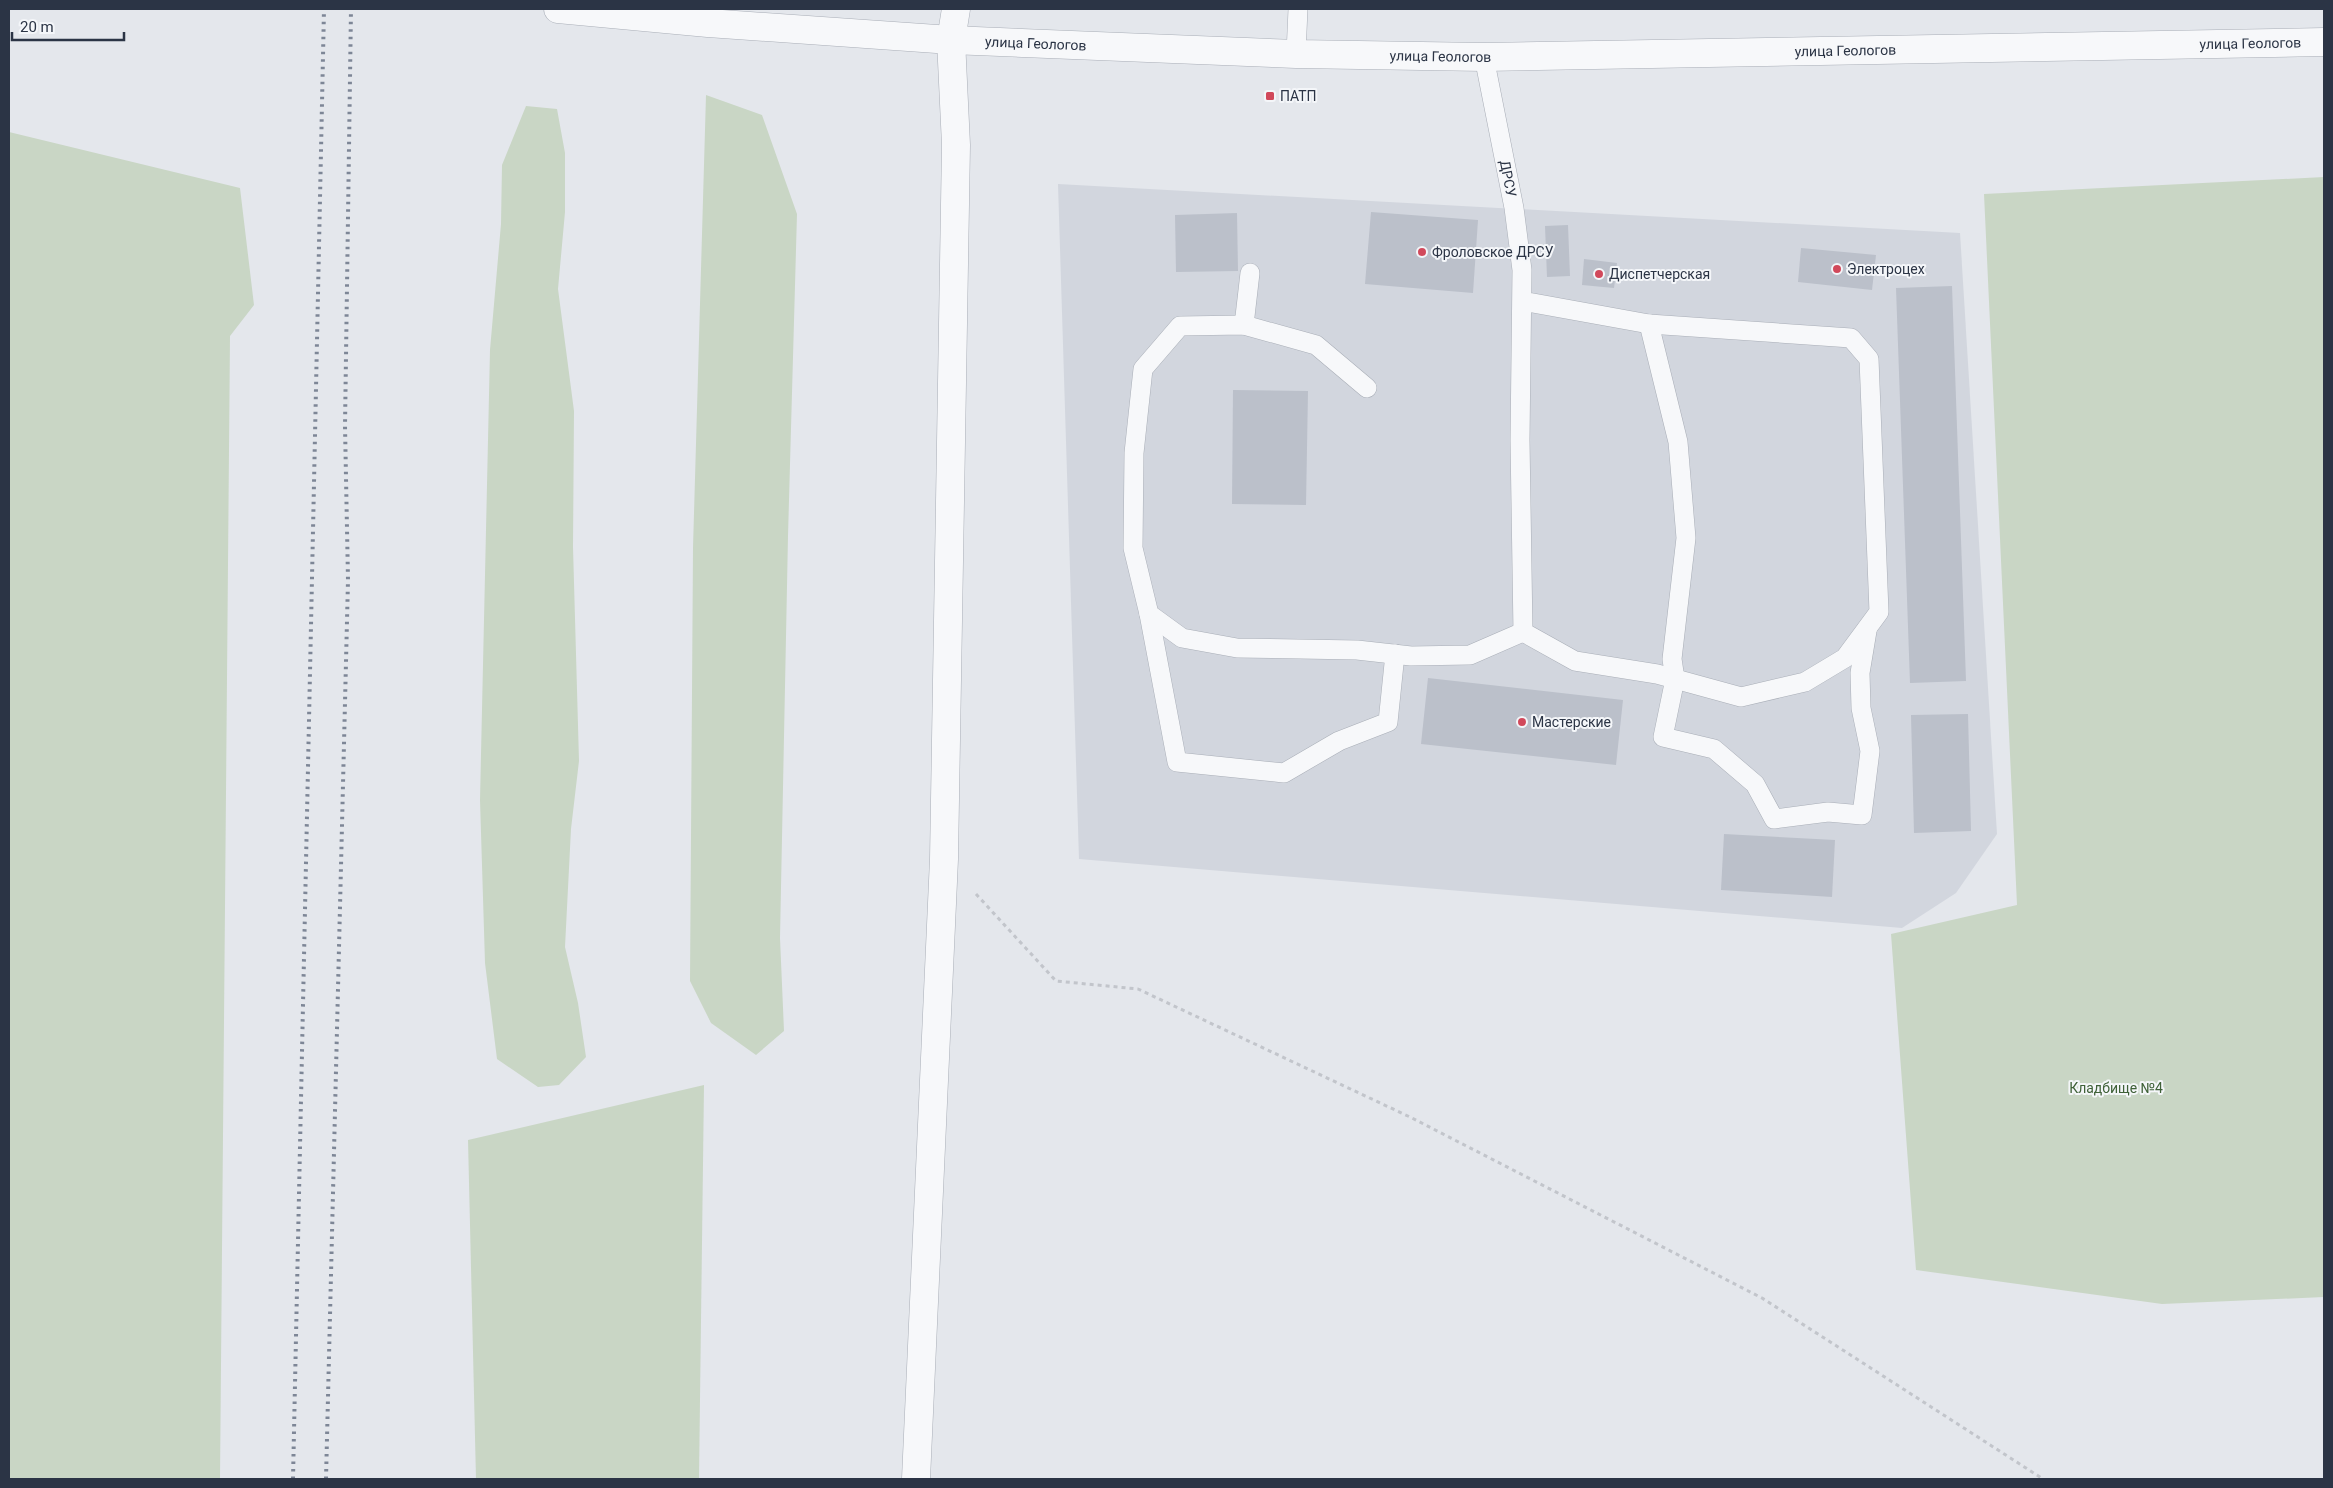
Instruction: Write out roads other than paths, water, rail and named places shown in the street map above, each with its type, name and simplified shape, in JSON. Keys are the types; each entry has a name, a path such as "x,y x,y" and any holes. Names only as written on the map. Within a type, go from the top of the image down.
{"street":[{"name":"улица Геологов","path":"558,9 951,40 1296,54 1484,57 2324,42"},
{"path":"916,1479 944,858 956,145 951,40 956,9"}],"lane":[{"path":"1296,54 1298,9"},
{"name":"ДРСУ","path":"1484,57 1514,208 1522,270 1520,440 1523,632"},
{"path":"1244,324 1250,273"},
{"path":"1149,614 1182,638 1237,648 1302,648 1411,656 1470,656 1523,632 1575,661 1656,674 1741,697 1805,682 1845,658 1879,612 1869,359 1851,338 1648,324 1522,301"},
{"path":"1367,388 1316,345 1244,324 1180,326 1143,369 1134,453 1133,548 1149,614 1177,762 1284,773 1339,740 1388,722 1395,654"},
{"path":"1648,324 1678,442 1686,538 1672,659 1675,679 1663,737 1714,749 1755,784 1774,819 1828,812 1862,815 1870,751 1861,708 1860,673 1867,629"}],"railway":[{"path":"293,1479 324,9"},
{"path":"326,1479 348,580 345,426 351,9"}],"place":[{"name":"ПАТП","path":"1270,96"},
{"name":"Фроловское ДРСУ","path":"1422,252"},
{"name":"Электроцех","path":"1837,269"},
{"name":"Диспетчерская","path":"1599,274"},
{"name":"Мастерские","path":"1522,722"}],"park label":[{"name":"Кладбище №4","path":"2116,1088"}]}
